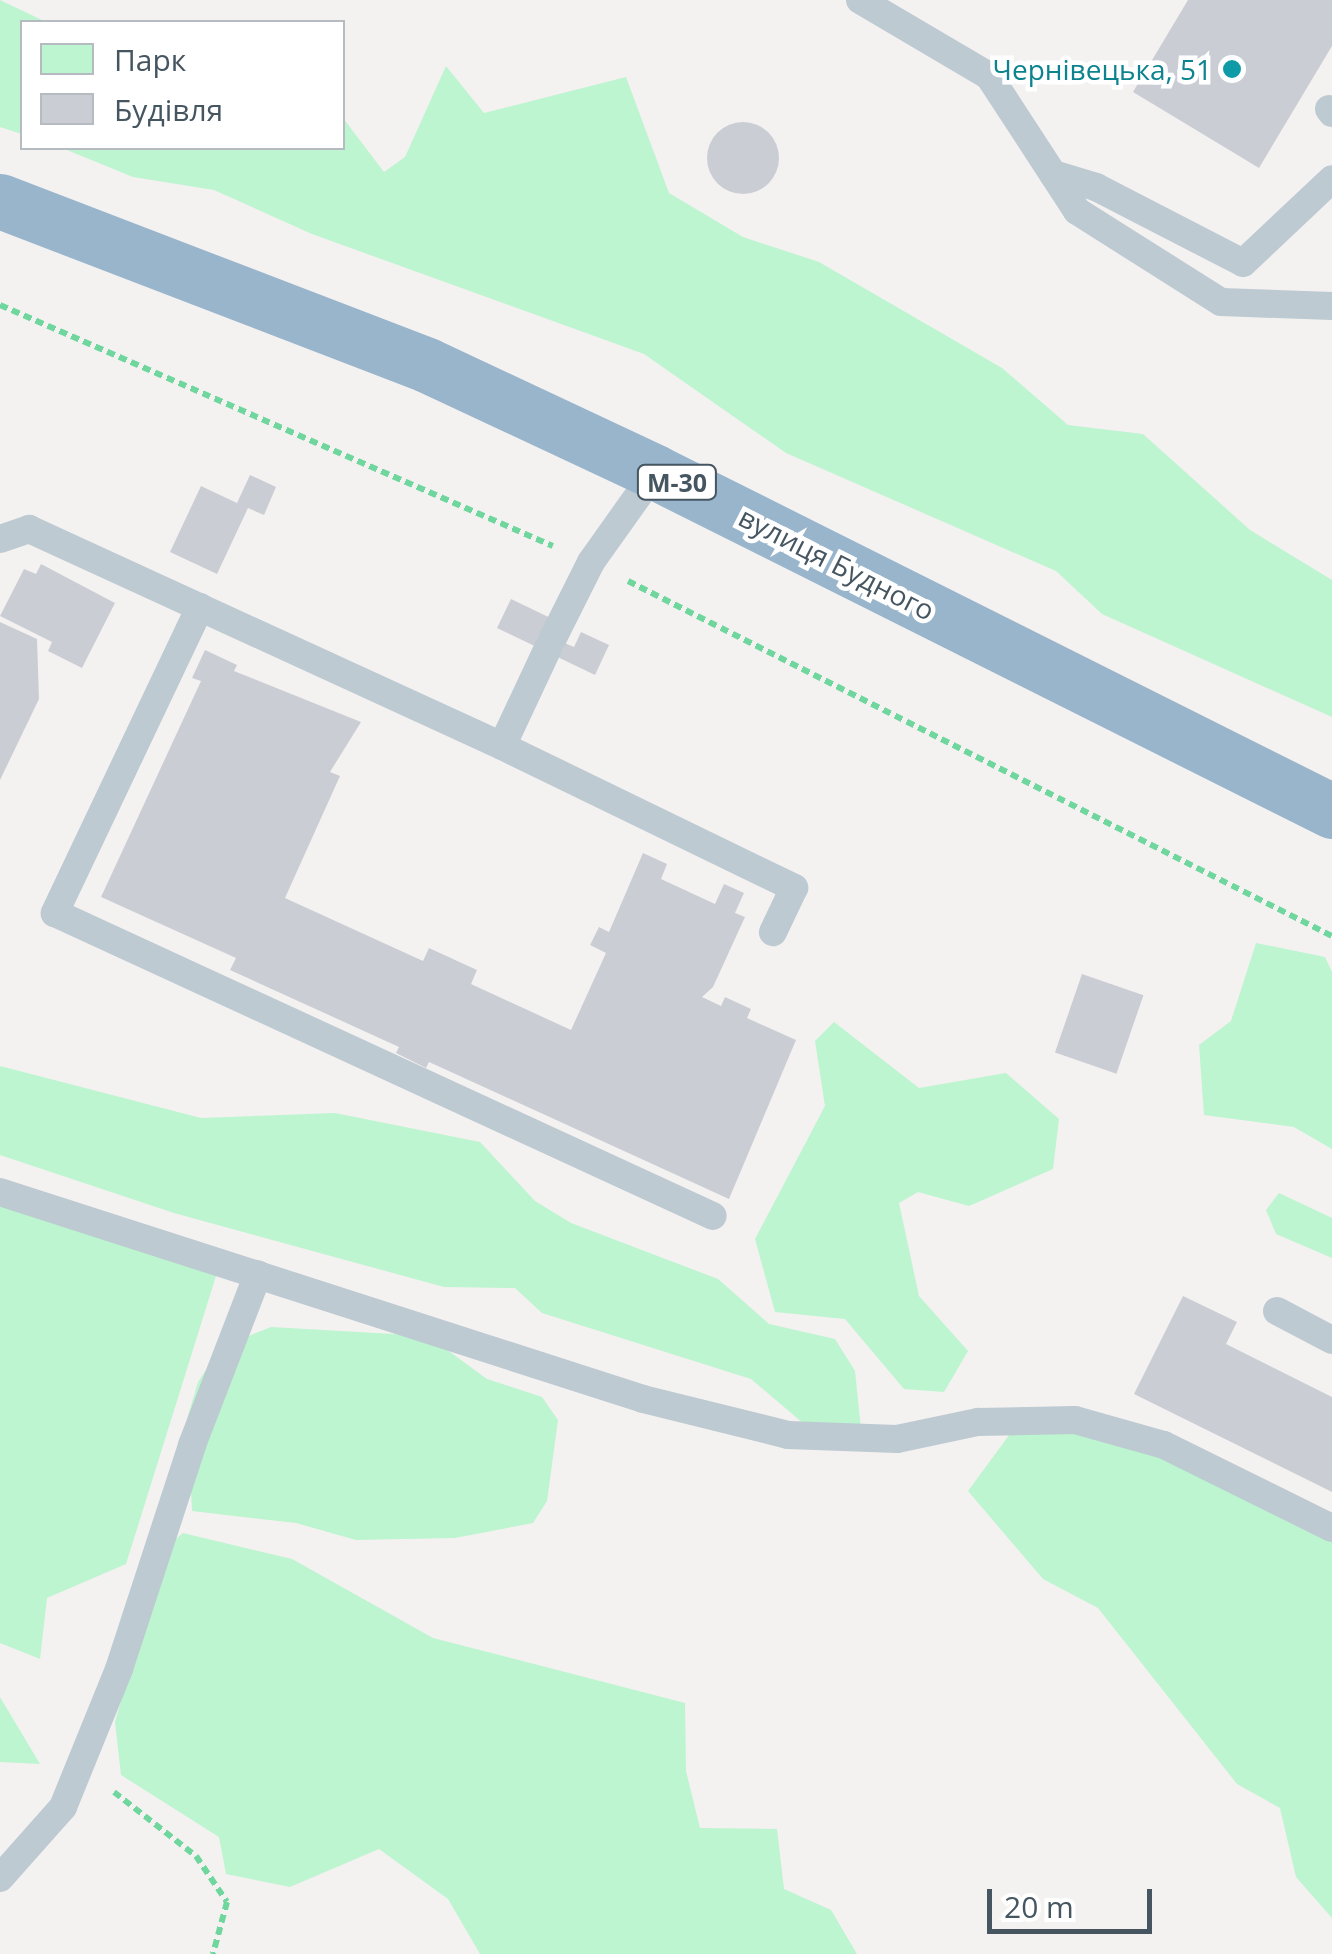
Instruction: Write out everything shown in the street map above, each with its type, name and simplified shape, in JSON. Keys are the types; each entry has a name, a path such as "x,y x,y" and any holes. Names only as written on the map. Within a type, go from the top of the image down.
{"highway":[{"name":"вулиця Будного","path":"0,201 427,365 655,472 1332,811"}],"lane":[{"path":"860,0 989,76 1077,211 1221,302 1332,306"},
{"path":"1053,174 1096,186 1243,263 1332,179"},
{"path":"502,746 591,562 655,472"},
{"path":"0,539 29,528 502,746 794,888 772,932"},
{"path":"200,607 56,914 713,1216"},
{"path":"0,1192 643,1399 788,1435 898,1439 978,1422 1076,1420 1164,1445 1332,1528"},
{"path":"0,1878 63,1807 258,1274"},
{"path":"1277,1311 1332,1340"}],"path":[{"path":"0,305 591,562 1332,936"},
{"path":"80,1766 196,1856 227,1902 213,1954"}],"green space":[{"path":"0,0 42,20 20,20 20,133 0,127"},
{"path":"446,66 484,113 626,77 669,193 743,237 819,262 1002,368 1068,425 1143,434 1250,530 1332,580 1332,717 1102,614 1056,571 786,453 644,354 312,234 214,190 133,177 67,150 345,150 345,121 384,172 405,157"},
{"path":"1256,943 1325,957 1332,972 1332,1149 1294,1127 1204,1115 1199,1045 1231,1021"},
{"path":"834,1022 919,1088 1006,1073 1059,1119 1053,1169 969,1206 918,1192 899,1203 919,1296 968,1351 944,1392 904,1389 845,1319 775,1312 755,1239 825,1106 815,1041"},
{"path":"0,1066 201,1118 335,1113 480,1142 535,1201 571,1223 718,1279 769,1324 835,1339 855,1371 861,1429 817,1435 751,1379 542,1313 515,1288 444,1287 174,1213 0,1155"},
{"path":"0,1192 216,1276 126,1564 47,1598 40,1659 0,1643"},
{"path":"1279,1193 1332,1218 1332,1258 1276,1234 1266,1210"},
{"path":"271,1327 428,1336 487,1379 542,1397 558,1420 547,1501 533,1523 455,1538 356,1540 296,1523 192,1511 187,1419 198,1382 221,1347"},
{"path":"1075,1420 1332,1521 1332,1918 1296,1877 1280,1808 1237,1784 1098,1608 1043,1579 968,1491 1018,1423"},
{"path":"183,1533 292,1559 433,1638 685,1703 686,1771 700,1828 777,1829 784,1889 831,1910 857,1954 480,1954 448,1899 379,1849 290,1887 226,1874 219,1837 121,1775 115,1722 163,1550"},
{"path":"0,1697 40,1764 0,1762"}],"building":[{"name":"Чернівецька, 51","path":"1188,0 1332,0 1332,46 1259,168 1133,92"},
{"path":"743,122 768,133 779,158 768,183 743,194 718,183 707,158 718,133"},
{"path":"250,475 276,487 264,515 248,508 217,574 170,552 201,486 237,503"},
{"path":"41,564 115,603 82,668 48,651 52,642 0,616 24,569 36,574"},
{"path":"511,599 561,623 553,638 574,647 581,632 609,645 595,675 497,628"},
{"path":"0,622 37,639 39,699 0,780"},
{"path":"205,650 237,665 234,671 361,722 330,772 340,776 285,898 423,961 429,948 477,970 471,984 571,1030 606,953 590,945 599,927 609,932 643,853 667,864 661,879 715,904 724,884 744,893 735,913 745,917 713,987 702,997 721,1006 725,997 751,1009 747,1018 796,1040 729,1199 429,1062 426,1068 396,1053 399,1047 230,970 236,958 101,897 201,681 192,678"},
{"path":"1082,974 1143,995 1116,1074 1055,1052"},
{"path":"1183,1296 1237,1322 1226,1344 1332,1397 1332,1492 1134,1394"}],"place":[{"name":"Чернівецька, 51","path":"1232,69"}]}
